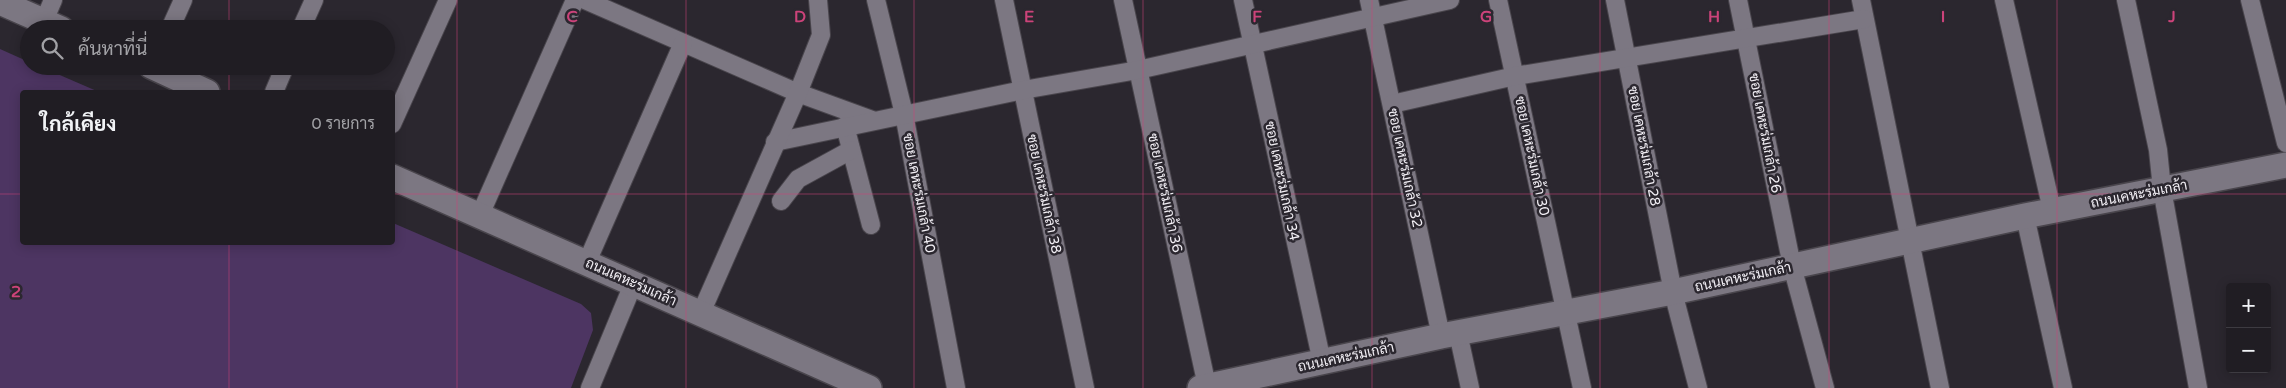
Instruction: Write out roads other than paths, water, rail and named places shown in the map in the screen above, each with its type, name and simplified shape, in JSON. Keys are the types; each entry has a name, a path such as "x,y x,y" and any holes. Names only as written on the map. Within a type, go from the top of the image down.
{"street":[{"path":"174,20 183,0"},
{"path":"305,20 314,0"},
{"path":"395,117 448,0"},
{"path":"480,216 575,0"},
{"path":"585,0 683,43 794,101 872,120"},
{"path":"701,313 774,142 794,101 821,34 818,0"},
{"name":"ซอย เคหะร่มเกล้า 40","path":"876,0 904,114 956,388"},
{"name":"ซอย เคหะร่มเกล้า 38","path":"1004,0 1085,388"},
{"name":"ซอย เคหะร่มเกล้า 36","path":"1123,0 1138,70 1215,386"},
{"name":"ซอย เคหะร่มเกล้า 34","path":"1243,0 1322,362"},
{"name":"ซอย เคหะร่มเกล้า 32","path":"1369,0 1392,104 1450,335 1470,388"},
{"path":"774,142 872,120 1023,90 1138,70 1252,46 1450,0"},
{"name":"ซอย เคหะร่มเกล้า 30","path":"1498,0 1582,388"},
{"name":"ซอย เคหะร่มเกล้า 28","path":"1615,0 1673,292 1698,388"},
{"name":"ซอย เคหะร่มเกล้า 26","path":"1738,0 1792,266 1825,388"},
{"path":"1861,0 1940,388"},
{"path":"2004,0 2052,210"},
{"path":"2126,0 2158,150 2162,189 2198,388"},
{"path":"2250,0 2286,143"},
{"path":"0,2 53,17"},
{"path":"1392,104 1515,76 1746,40 1864,19"},
{"path":"587,262 683,43"},
{"path":"172,75 203,90"},
{"path":"275,90 281,75"},
{"path":"845,126 871,225"},
{"path":"781,201 798,179 851,150"},
{"name":"ถนนเคหะร่มเกล้า","path":"1215,386 1450,335 1673,292 2052,210 2286,165"},
{"name":"ถนนเคหะร่มเกล้า","path":"395,178 634,282 869,388"},
{"path":"2025,216 2063,388"},
{"path":"590,388 634,282"}]}
